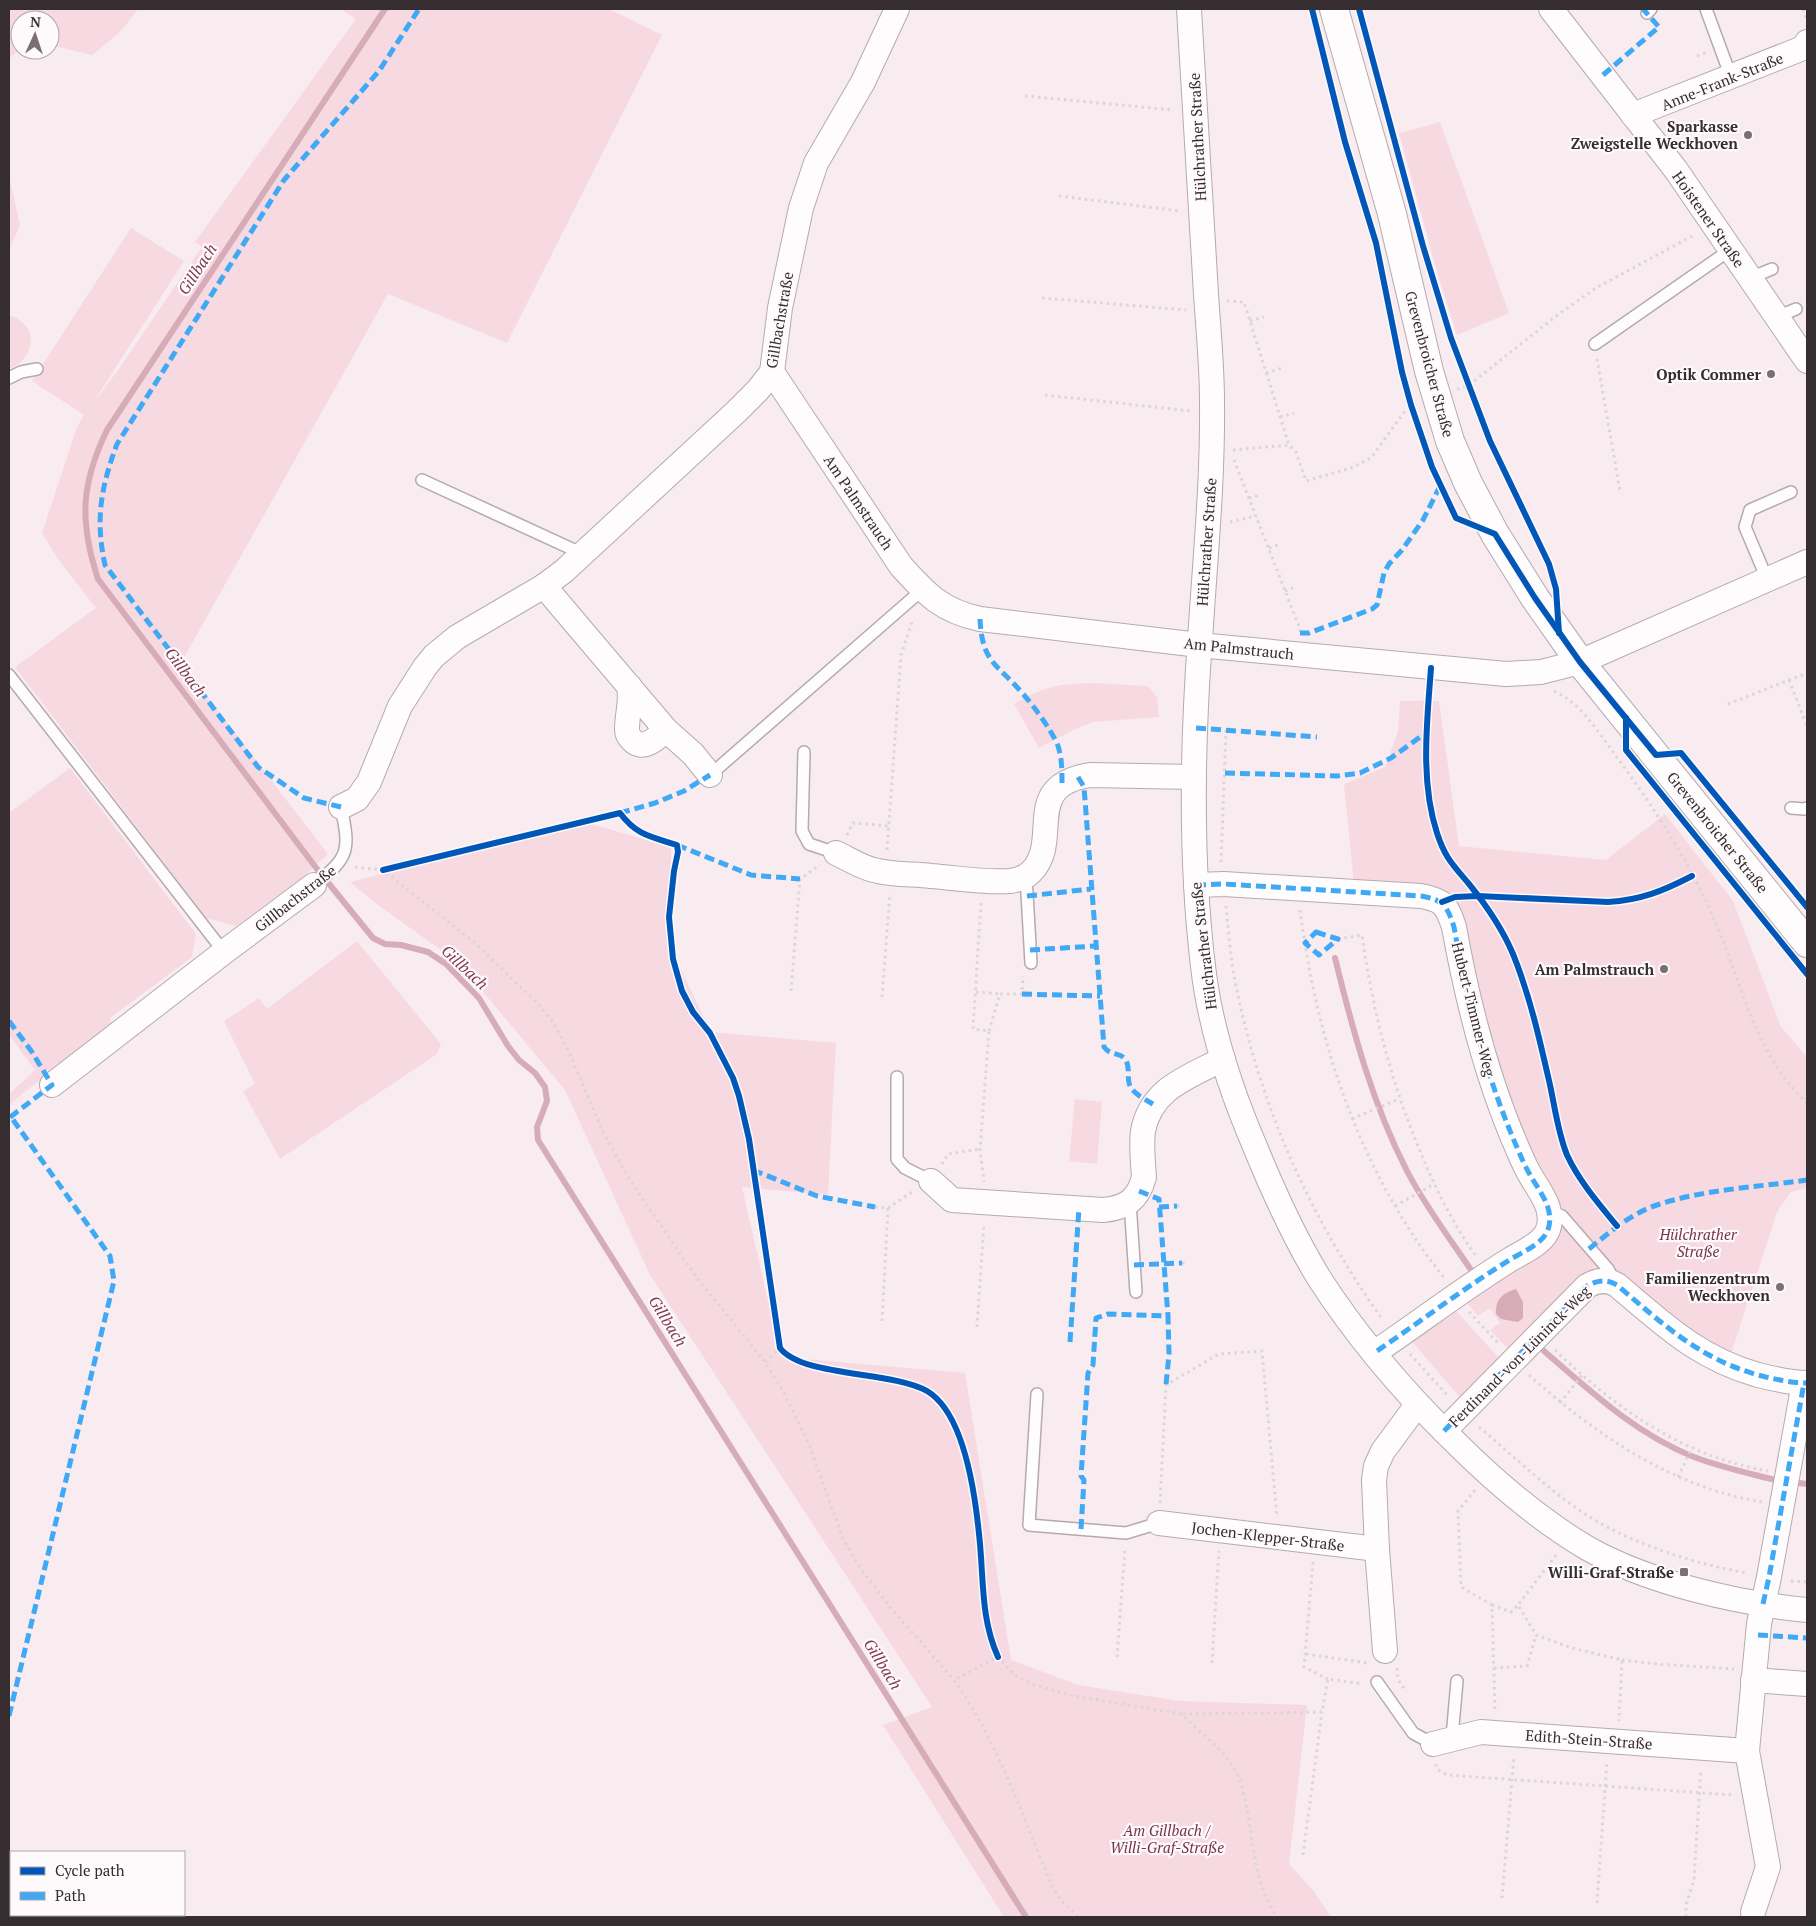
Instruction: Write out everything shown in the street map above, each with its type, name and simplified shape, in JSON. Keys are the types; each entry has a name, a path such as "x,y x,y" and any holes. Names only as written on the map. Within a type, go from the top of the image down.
{"main road":[{"name":"Grevenbroicher Straße","path":"1334,9 1392,214 1436,395 1460,466 1495,534 1535,598 1580,662 1807,943"}],"street":[{"name":"Gillbachstraße","path":"341,807 357,799 369,782 400,706 408,691 429,662 457,637 544,586 582,554 736,412 758,390 772,372 780,308 801,208 816,163 863,82 897,9"},
{"name":"Hülchrather Straße","path":"1189,9 1212,413 1221,450 1211,496 1199,645 1194,777 1196,885 1203,968 1209,1004 1222,1059 1243,1119 1281,1209 1319,1277 1374,1354 1418,1405 1488,1474 1534,1512 1601,1555 1670,1582 1763,1604 1807,1610"},
{"name":"Hoistener Straße","path":"1551,9 1676,170 1750,278 1786,313 1807,362"},
{"name":"Anne-Frank-Straße","path":"1634,116 1805,50"},
{"name":"Am Palmstrauch","path":"772,372 902,566 922,590 952,610 980,619 1199,645 1506,674 1535,672 1580,662 1807,562"},
{"path":"544,586 666,730 693,754 710,775"},
{"path":"629,686 631,702 627,731 630,738 636,744 646,744 666,730"},
{"path":"836,853 876,871 1010,881 1026,876 1040,858 1049,802 1062,784 1078,777 1090,775 1194,777"},
{"name":"Hubert-Timmer-Weg","path":"1196,885 1224,884 1422,896 1436,900 1446,906 1454,927 1470,1008 1491,1081 1510,1131 1549,1211"},
{"name":"Gillbachstraße","path":"52,1085 314,885"},
{"path":"931,1181 952,1200 1103,1210 1118,1209 1130,1202 1142,1184 1144,1177 1143,1131 1153,1104 1167,1089 1222,1059"},
{"path":"1374,1354 1488,1273 1542,1238 1549,1226 1549,1211"},
{"name":"Ferdinand-von-Lüninck-Weg","path":"1444,1431 1539,1333 1590,1284 1606,1281 1617,1285"},
{"path":"1617,1285 1670,1330 1706,1354 1752,1373 1780,1380 1806,1383 1770,1577 1763,1604 1754,1675 1747,1750 1768,1867 1755,1916"},
{"path":"1377,1657 1377,1548 1374,1480 1376,1466 1383,1451 1418,1405"},
{"name":"Jochen-Klepper-Straße","path":"1159,1523 1377,1548"},
{"path":"1754,1675 1807,1684"},
{"name":"Edith-Stein-Straße","path":"1443,1741 1481,1732 1747,1750"}],"lane":[{"path":"1706,9 1731,77"},
{"path":"1595,344 1730,250"},
{"path":"1750,278 1772,269"},
{"path":"9,378 21,372 37,369"},
{"path":"422,480 582,554"},
{"path":"1767,579 1744,527 1750,510 1791,492"},
{"path":"710,775 922,590"},
{"path":"9,675 224,952"},
{"path":"804,752 802,831 809,844 836,853"},
{"name":"Gillbachstraße","path":"314,885 338,865 347,842 341,807"},
{"path":"1791,808 1807,808"},
{"path":"1026,876 1031,963"},
{"path":"897,1078 897,1159 905,1168 931,1181"},
{"path":"1130,1202 1136,1292"},
{"path":"1549,1211 1562,1216 1608,1270 1617,1285"},
{"path":"1037,1394 1029,1525 1126,1533 1159,1523"},
{"path":"1377,1682 1413,1733 1443,1741 1457,1681"}],"path":[{"path":"1803,9 1807,21"},
{"path":"1697,56 1705,54"},
{"path":"1025,96 1195,112"},
{"path":"1059,196 1201,213"},
{"path":"1042,298 1207,306 1244,302 1289,445 1296,452 1306,481 1352,468 1371,458 1405,411 1417,401 1468,386 1556,316 1596,288 1712,225"},
{"path":"1250,321 1264,317"},
{"path":"1595,344 1620,491"},
{"path":"1266,373 1282,368"},
{"path":"1045,395 1212,413"},
{"path":"1280,417 1294,413"},
{"path":"1289,445 1221,450 1249,498 1269,548 1300,629 1300,654"},
{"path":"1249,498 1260,494"},
{"path":"1269,548 1281,544"},
{"path":"1285,591 1293,588"},
{"path":"882,997 889,826 901,655 922,590"},
{"path":"1535,672 1540,685 1564,696 1588,718 1655,811 1689,870 1714,919 1743,999 1763,1045 1789,1085 1807,1103"},
{"path":"1728,704 1807,673"},
{"path":"1789,680 1807,726"},
{"path":"1226,730 1221,863 1233,969 1251,1047 1273,1116 1293,1166 1328,1236 1355,1280 1396,1338 1462,1412 1572,1505 1600,1522 1648,1544 1683,1557 1724,1569 1807,1582"},
{"path":"791,991 800,878 836,853 853,823 889,826"},
{"path":"338,865 383,870 475,943 539,1005 559,1031 603,1132 631,1182 697,1278 765,1362 783,1391 805,1435 843,1539 861,1569 890,1607 954,1680 971,1704 989,1738 1052,1886 1061,1900 1078,1917"},
{"path":"982,880 973,1030 989,1031"},
{"path":"1298,889 1306,951 1316,1002 1332,1063 1352,1119 1395,1206 1423,1250 1470,1313 1513,1361 1560,1403 1607,1438 1678,1477 1743,1499 1782,1506"},
{"path":"1338,939 1362,935 1378,1025 1399,1099 1434,1184 1463,1236 1488,1273"},
{"path":"976,992 1022,994 1024,970 1031,963"},
{"path":"978,1327 986,1203 980,1149 989,1031 1000,994"},
{"path":"1352,1119 1399,1099"},
{"path":"875,1207 888,1208 931,1181 948,1154 980,1149"},
{"path":"1395,1206 1434,1184"},
{"path":"1177,1206 1182,1206"},
{"path":"882,1321 888,1208"},
{"path":"1539,1333 1581,1376 1651,1428 1691,1450 1757,1470 1788,1474"},
{"path":"765,1362 780,1348"},
{"path":"1159,1523 1166,1385 1219,1354 1262,1351 1278,1537"},
{"path":"1560,1403 1581,1376"},
{"path":"1678,1477 1691,1450"},
{"path":"1488,1474 1458,1511 1461,1587 1492,1605 1511,1612 1570,1536"},
{"path":"1212,1663 1221,1530"},
{"path":"1117,1657 1126,1533"},
{"path":"1314,1541 1304,1667 1328,1679 1360,1684"},
{"path":"1518,1604 1536,1635 1572,1648 1622,1660 1754,1675"},
{"path":"1492,1605 1494,1668 1512,1780 1502,1898"},
{"path":"1494,1668 1527,1666 1536,1635"},
{"path":"1306,1654 1396,1657 1398,1679 1407,1694"},
{"path":"954,1680 998,1656 1016,1676 1035,1685 1070,1695 1182,1714 1322,1712"},
{"path":"1597,1903 1606,1786 1622,1660"},
{"path":"1303,1854 1328,1679"},
{"path":"1182,1714 1223,1752 1234,1767 1246,1797 1263,1890 1270,1907 1278,1917"},
{"path":"1443,1741 1438,1769 1447,1775 1755,1796"},
{"path":"1686,1917 1686,1905 1694,1879 1703,1748"}],"green space":[{"path":"9,9 138,9 121,31 92,55 60,47 60,10 10,10 9,59"},
{"path":"341,9 609,9 662,35 507,343 388,294 181,663 328,854 303,877 236,926 206,918 15,667 96,608 58,559 42,533 77,427 84,415 32,381 131,228 184,261 91,406 118,370 202,247 195,242 356,19"},
{"path":"1440,122 1509,313 1457,335 1439,279 1399,133"},
{"path":"9,176 20,225 9,250"},
{"path":"9,315 19,319 26,326 30,333 31,341 25,357 9,369"},
{"path":"1092,683 1148,686 1157,697 1159,717 1093,722 1039,748 1014,704 1034,693 1052,687"},
{"path":"1400,701 1439,701 1459,846 1606,860 1665,814 1733,901 1781,1027 1807,1057 1807,1188 1791,1192 1777,1212 1731,1354 1686,1328 1631,1281 1617,1272 1560,1205 1553,1188 1526,1141 1497,1069 1462,915 1452,898 1354,884 1344,784 1385,767 1398,732"},
{"path":"70,768 196,934 192,957 110,1018 113,1025 23,1093 9,1106 9,1094 35,1070 9,1035 9,813"},
{"name":"Am Gillbach / Willi-Graf-Straße","path":"588,823 671,847 672,951 711,1032 836,1043 828,1195 742,1187 781,1357 965,1373 1011,1660 1078,1685 1180,1701 1307,1705 1289,1864 1313,1890 1331,1917 1004,1917 883,1725 932,1707 650,1275 565,1090 459,963 374,902 350,882"},
{"path":"357,941 441,1044 437,1054 280,1159 243,1091 255,1084 224,1021 259,998 267,1009"},
{"path":"1075,1099 1102,1102 1097,1164 1069,1161"},
{"path":"1561,1222 1577,1244 1601,1269 1513,1354 1490,1330 1500,1323 1490,1308 1478,1316 1463,1298"},
{"path":"1455,1310 1500,1359 1461,1399 1410,1339"}],"shaded area":[{"path":"1516,1289 1523,1302 1523,1318 1518,1322 1501,1319 1496,1314 1498,1301 1507,1292"}],"waterway":[{"name":"Gillbach","path":"385,9 107,430 92,468 86,503 88,539 98,579 317,869 373,938 385,944 401,945 428,952 446,964 479,998 508,1046 519,1060 535,1073 545,1087 547,1101 537,1127 538,1140 1026,1917"},
{"path":"1335,958 1365,1066 1395,1145 1422,1197 1473,1273"},
{"path":"1544,1351 1614,1410 1653,1436 1704,1461 1775,1480"},
{"path":"1799,1483 1807,1484"}],"marked path":[{"path":"341,807 304,798 258,767 105,565 100,533 101,503 107,475 117,444 284,180 379,71 419,9"},
{"path":"1603,75 1659,27 1643,9"},
{"path":"1300,633 1309,633 1372,609 1377,605 1384,573 1423,520 1440,486"},
{"path":"980,619 981,634 988,655 1032,705 1058,746 1062,769 1062,784"},
{"path":"1196,728 1317,737"},
{"path":"1225,773 1337,776 1360,773 1391,758 1427,732"},
{"path":"620,813 655,803 684,791 710,775"},
{"path":"1078,777 1084,787 1104,1047 1109,1052 1124,1058 1128,1065 1128,1081 1131,1088 1138,1095 1153,1104"},
{"path":"677,845 751,875 800,879"},
{"path":"1196,885 1224,884 1421,896 1444,905 1452,920 1472,1013 1488,1070 1521,1157 1548,1208 1549,1224 1547,1232 1536,1244 1476,1282 1374,1353"},
{"path":"1027,896 1091,889"},
{"path":"1316,932 1338,939 1319,955 1305,943 1316,932"},
{"path":"1030,950 1096,946"},
{"path":"1022,994 1100,996"},
{"path":"9,1021 32,1052 52,1085 9,1118"},
{"path":"9,1716 114,1281 110,1256 11,1117"},
{"path":"753,1170 817,1196 875,1207"},
{"path":"1589,1249 1631,1217 1650,1207 1696,1195 1807,1180"},
{"path":"1139,1191 1159,1199 1168,1316"},
{"path":"1159,1207 1177,1206"},
{"path":"1070,1342 1079,1208"},
{"path":"1134,1265 1182,1263"},
{"path":"1444,1431 1587,1286 1598,1281 1606,1281 1617,1285 1682,1338 1717,1359 1758,1375 1789,1382 1807,1383"},
{"path":"1081,1529 1084,1480 1081,1476 1088,1373 1093,1365 1096,1318 1108,1314 1168,1316 1169,1354 1166,1385"},
{"path":"1763,1604 1804,1383"},
{"path":"1758,1635 1807,1638"}],"cycle path":[{"path":"1312,9 1345,142 1376,243 1402,372 1411,405 1432,467 1456,518 1495,534 1535,598 1580,662 1656,755 1681,753 1807,907"},
{"path":"1359,9 1423,246 1451,338 1490,441 1549,564 1556,589 1559,633"},
{"path":"1431,668 1426,751 1428,793 1437,833 1450,861 1475,892 1509,944 1525,986 1567,1155 1583,1183 1617,1226"},
{"path":"1626,718 1626,750 1807,974"},
{"path":"383,870 620,813 633,827 646,835 677,845 678,852 669,917 673,959 682,991 693,1012 710,1033 733,1078 739,1096 749,1139 780,1348 791,1357 807,1364 912,1385 927,1391 940,1402 959,1435 971,1477 979,1534 985,1612 992,1642 998,1657"},
{"path":"1442,902 1455,897 1478,896 1620,901 1652,894 1692,876"}],"place":[{"name":"Sparkasse Zweigstelle Weckhoven","path":"1748,135"},
{"name":"Optik Commer","path":"1771,374"},
{"name":"Am Palmstrauch","path":"1664,969"},
{"name":"Familienzentrum Weckhoven","path":"1780,1287"},
{"name":"Willi-Graf-Straße","path":"1684,1572"}]}
